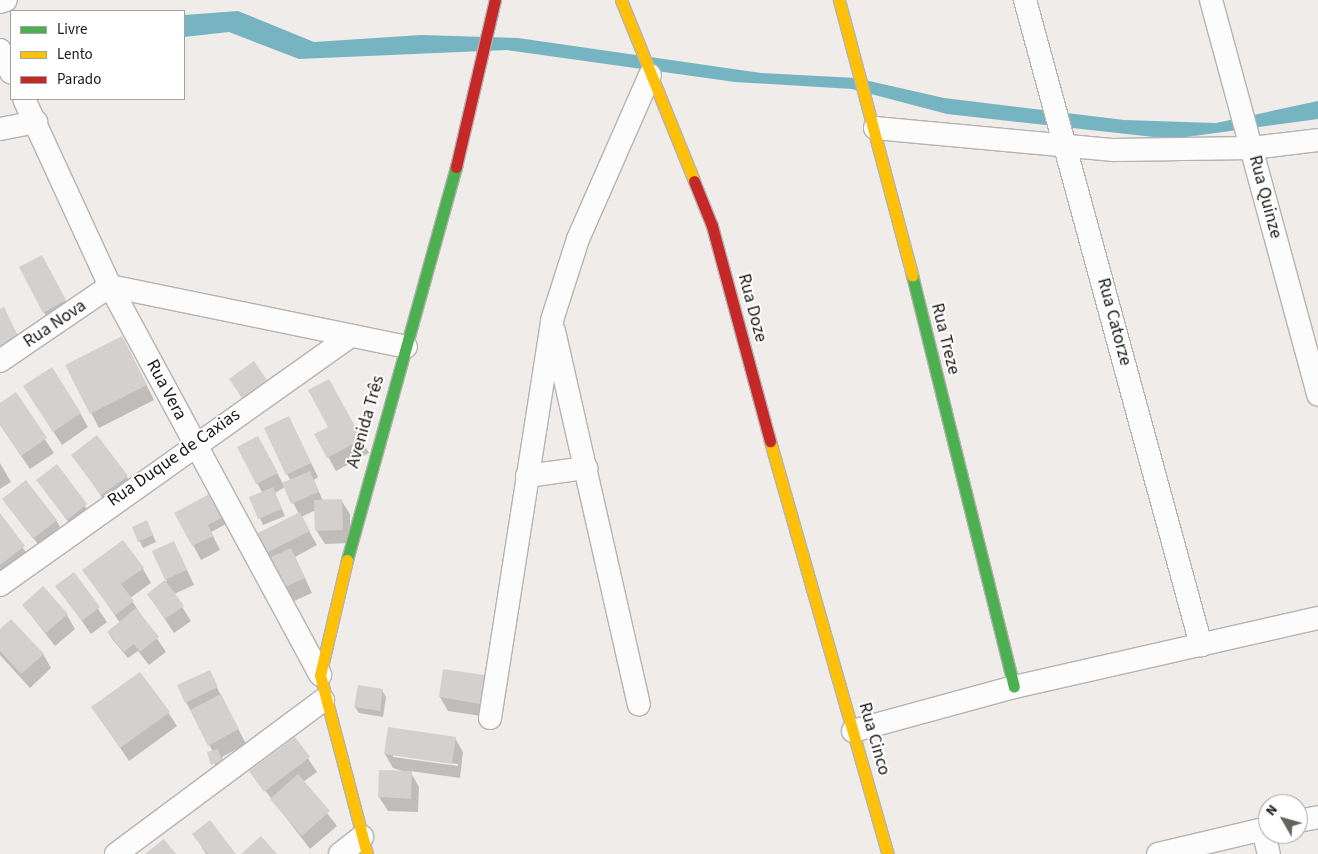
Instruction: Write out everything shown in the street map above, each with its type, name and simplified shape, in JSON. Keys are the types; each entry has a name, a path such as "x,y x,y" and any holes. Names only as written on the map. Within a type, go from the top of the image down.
{"street":[{"path":"0,2 6,0"},
{"name":"Rua Doze","path":"621,0 712,226 808,585 826,633"},
{"name":"Rua Treze","path":"839,0 859,65 1014,687"},
{"name":"Rua Catorze","path":"1025,0 1201,645"},
{"name":"Rua Quinze","path":"1211,0 1318,395"},
{"name":"Avenida Três","path":"364,845 323,700 320,675 359,511 459,155 493,4"},
{"path":"0,50 10,71"},
{"path":"490,718 552,320 578,239 650,75"},
{"name":"Rua Vera","path":"25,100 110,286 320,675"},
{"path":"0,129 36,122"},
{"path":"875,128 1064,138 1250,142 1318,140"},
{"path":"110,286 406,347"},
{"name":"Rua Nova","path":"0,361 110,286"},
{"path":"552,320 639,704"},
{"name":"Rua Duque de Caxias","path":"0,585 195,443 350,336"},
{"path":"527,476 586,468"},
{"path":"853,731 1014,687 1318,618"},
{"name":"Rua Cinco","path":"826,633 888,854"},
{"path":"116,854 323,700"},
{"path":"1158,854 1258,831"},
{"path":"340,854 364,845"}],"water":[{"path":"238,11 314,42 421,35 518,38 761,73 856,78 944,98 1124,120 1216,123 1318,101 1318,119 1172,139 947,114 852,89 735,82 506,50 299,59 229,32 185,37 185,15"}],"building":[{"path":"42,255 66,300 43,313 19,267"},
{"path":"4,307 21,342 0,352 0,309"},
{"path":"122,336 147,385 90,414 65,365"},
{"path":"254,361 269,383 244,401 229,379"},
{"path":"52,367 81,413 53,432 23,386"},
{"path":"329,379 362,439 327,458 314,434 328,427 308,390"},
{"path":"16,392 47,438 21,456 0,425 0,403"},
{"path":"289,416 311,463 286,475 264,428"},
{"path":"97,435 128,476 101,495 71,455"},
{"path":"258,436 278,473 256,484 237,447"},
{"path":"57,464 87,504 67,520 36,480"},
{"path":"310,471 319,492 291,504 282,483"},
{"path":"26,480 57,520 33,539 2,499"},
{"path":"273,487 282,509 258,519 249,497"},
{"path":"213,492 225,516 208,525 213,536 192,546 174,513"},
{"path":"342,499 343,530 315,531 314,500"},
{"path":"300,512 310,531 266,553 256,534"},
{"path":"0,513 25,546 0,565"},
{"path":"147,520 153,535 138,542 132,527"},
{"path":"123,540 144,568 121,584 134,601 115,615 82,570"},
{"path":"174,541 187,570 165,580 152,551"},
{"path":"291,548 305,578 285,587 271,557"},
{"path":"74,572 100,607 82,621 55,586"},
{"path":"165,580 184,606 165,619 147,594"},
{"path":"43,586 68,614 46,633 22,605"},
{"path":"136,608 159,637 140,652 134,644 124,652 107,632"},
{"path":"11,619 44,654 21,674 0,651 0,629"},
{"path":"443,669 484,675 480,704 439,697"},
{"path":"210,670 218,687 185,703 177,685"},
{"path":"140,672 170,712 120,748 91,707"},
{"path":"358,685 383,689 380,711 354,707"},
{"path":"221,694 239,729 208,746 190,710"},
{"path":"388,727 456,737 452,764 384,754"},
{"path":"295,737 310,757 264,792 249,771"},
{"path":"218,749 222,761 211,765 207,752"},
{"path":"379,770 412,771 411,799 378,797"},
{"path":"298,774 330,811 302,836 270,799"},
{"path":"210,820 236,854 208,854 192,834"},
{"path":"261,836 277,854 241,854"},
{"path":"164,839 176,854 145,854"}],"traffic: fast":[{"path":"347,560 456,167"},
{"path":"912,275 1014,687"}],"traffic: slow":[{"path":"621,0 694,181"},
{"path":"839,0 912,275"},
{"path":"770,441 888,854"},
{"path":"347,560 320,675 367,854"}],"traffic: jam":[{"path":"456,167 495,0"},
{"path":"694,181 712,226 770,441"}]}
